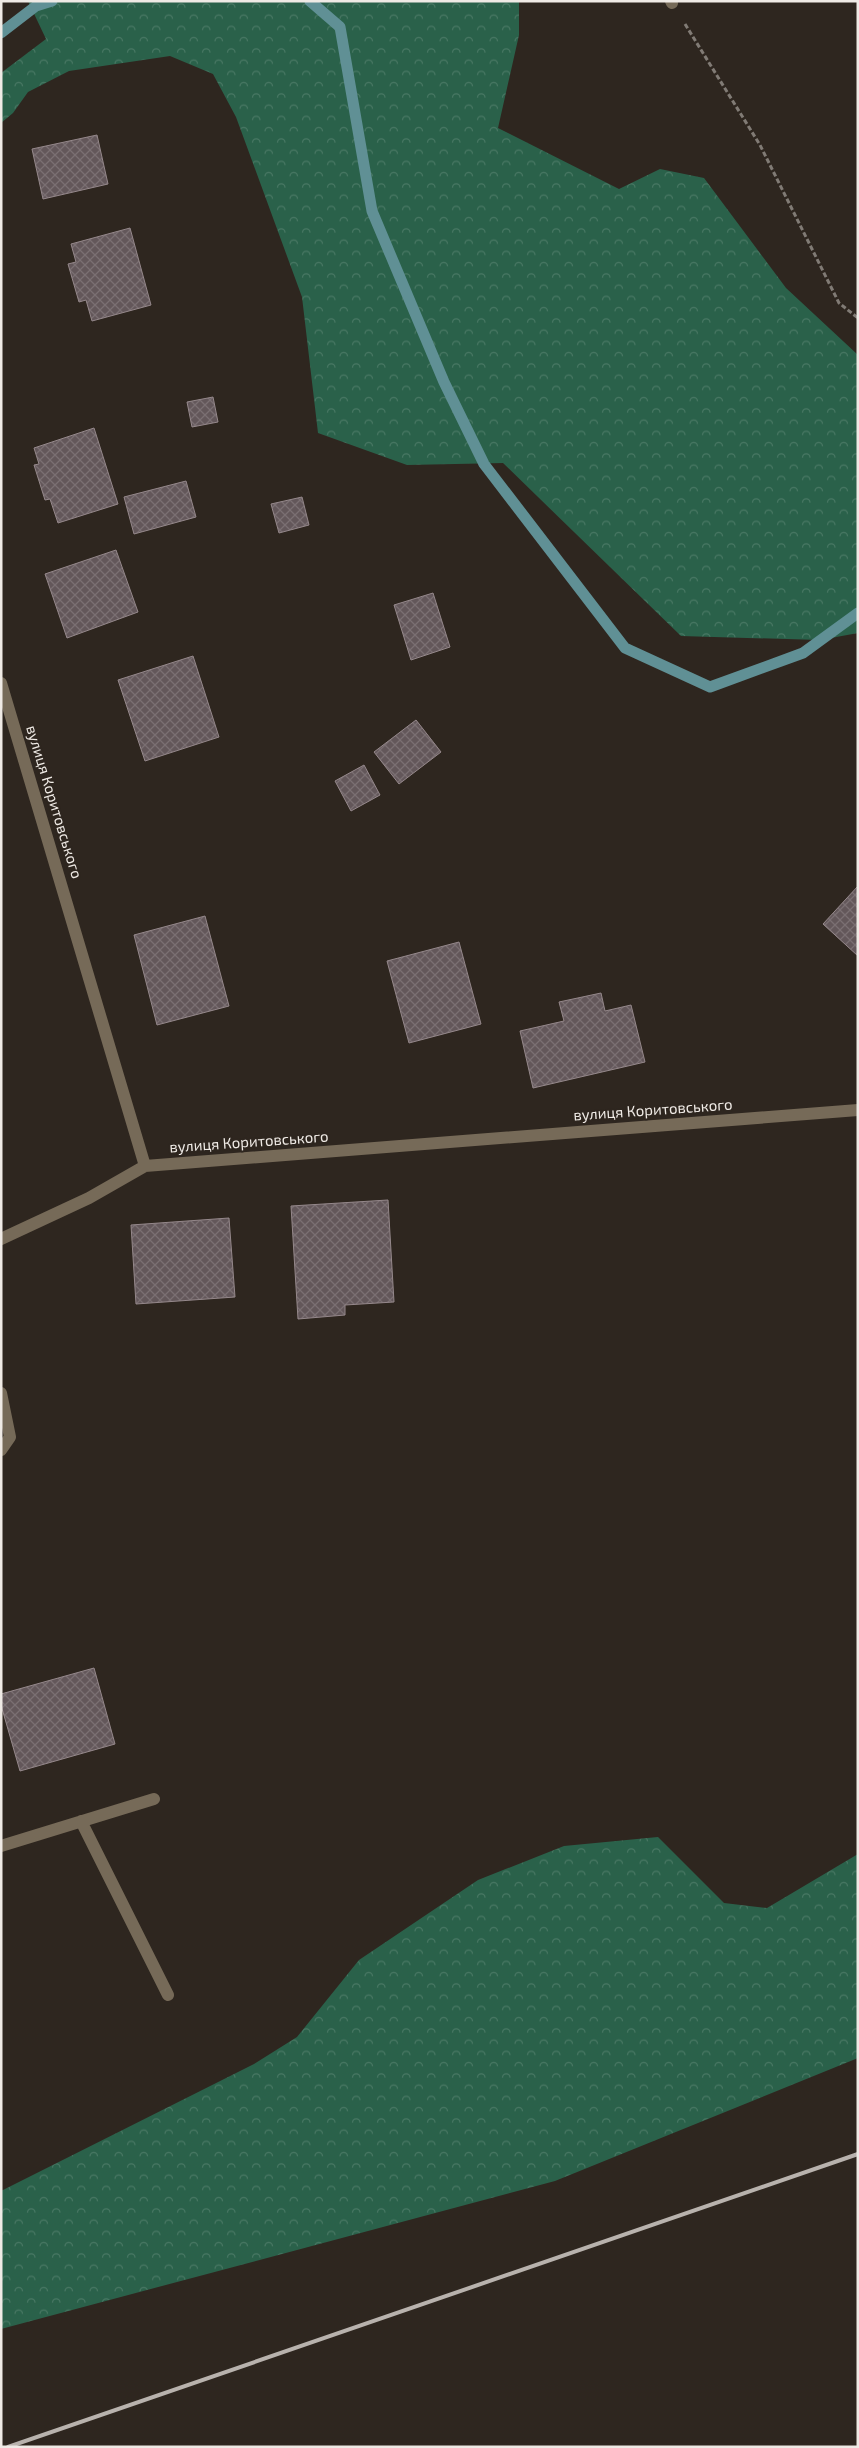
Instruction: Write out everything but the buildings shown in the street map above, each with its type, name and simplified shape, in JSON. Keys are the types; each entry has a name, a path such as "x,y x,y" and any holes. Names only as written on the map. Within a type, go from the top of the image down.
{"street":[{"name":"вулиця Коритовського","path":"1,684 146,1166 858,1110"},
{"path":"1,1239 89,1198 146,1166"},
{"path":"1,1394 10,1437 1,1450"},
{"path":"1,1846 154,1799"},
{"path":"81,1821 168,1995"}],"path":[{"path":"671,2 760,146 839,303 858,318"}],"green space":[{"path":"28,1 519,1 519,35 498,128 619,189 660,169 704,178 786,288 858,355 858,633 820,640 681,636 503,463 407,465 318,433 302,297 236,117 213,74 170,56 69,71 28,92 13,113 1,123 1,73 46,39"},
{"path":"658,1837 724,1903 767,1908 858,1854 858,2058 555,2181 1,2329 1,2191 254,2064 297,2037 359,1960 478,1880 564,1846"}],"waterway":[{"path":"1,33 36,6 52,1"},
{"path":"310,1 340,27 372,211 444,382 484,464 625,648 710,687 803,653 858,613"}],"railway":[{"path":"8,2447 858,2154"}]}
